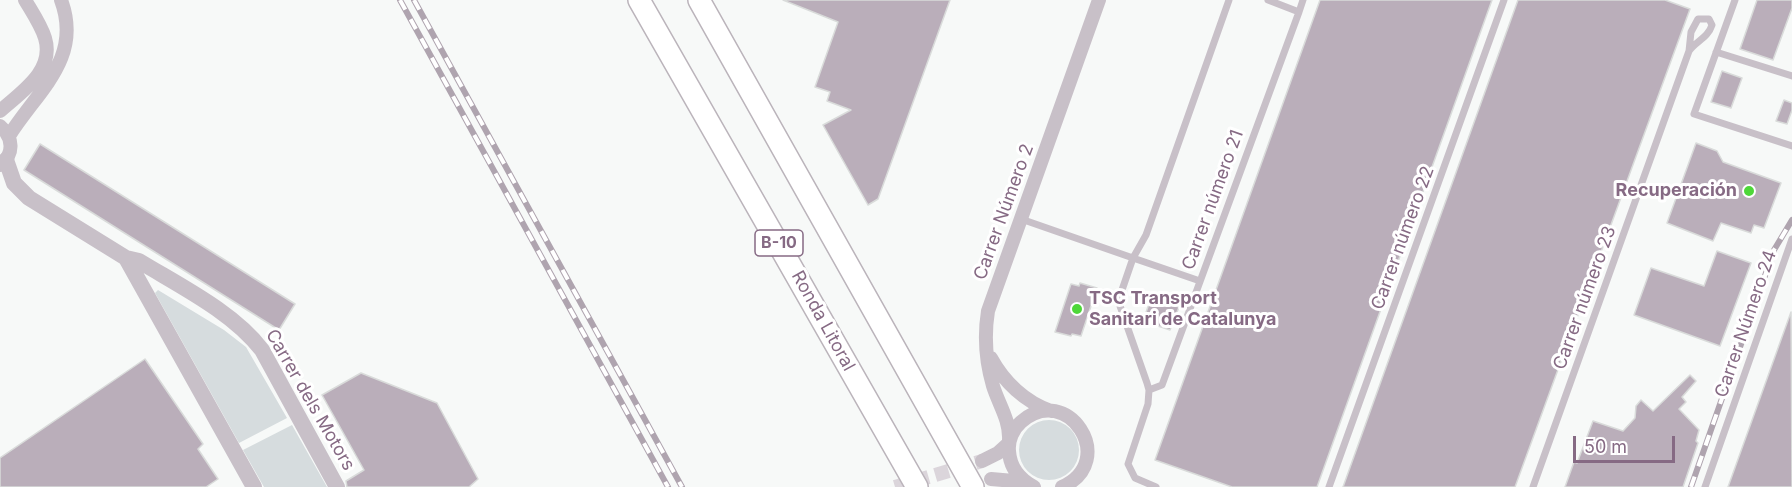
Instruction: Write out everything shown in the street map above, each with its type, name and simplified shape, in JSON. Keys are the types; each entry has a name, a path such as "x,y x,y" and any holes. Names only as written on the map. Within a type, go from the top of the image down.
{"highway":[{"name":"Ronda Litoral","path":"639,0 917,487"},
{"name":"B-10","path":"699,0 982,483"}],"street":[{"path":"0,111 40,74 46,59 45,38 25,0"},
{"path":"3,163 10,150 4,131 52,79 62,59 66,22 61,0"},
{"name":"Carrer Número 2","path":"1031,486 1014,471 1009,459 1008,424 993,388 987,351 986,325 988,311 1099,0"},
{"name":"Carrer dels Motors","path":"3,163 14,183 29,198 126,258 139,261 235,321 250,334 262,350 337,487"},
{"name":"Carrer dels Motors","path":"126,258 254,487"},
{"path":"987,351 997,369 1014,388 1035,404 1063,413 1081,429 1087,447 1085,487"},
{"path":"982,461 998,453 1009,442 1018,424 1027,416 1051,411"},
{"path":"1062,487 1079,475 1085,463"},
{"path":"982,483 1031,486"}],"lane":[{"path":"1156,487 1140,481 1131,473 1128,460 1148,404 1149,390 1122,313 1120,299 1133,258 1146,235 1229,0"},
{"path":"1268,0 1299,12"},
{"name":"Carrer número 21","path":"1149,390 1162,385 1303,0"},
{"name":"Carrer número 22","path":"1329,487 1504,0"},
{"path":"1734,0 1694,114 1792,146"},
{"name":"Carrer número 23","path":"1533,487 1689,51 1691,32 1695,23 1702,18 1709,19 1712,25 1709,33 1689,51"},
{"path":"1716,52 1792,76"},
{"path":"1021,219 1200,281"},
{"name":"Carrer Número 24","path":"1705,487 1792,239"}],"shaded area":[{"path":"158,290 224,330 246,347 287,418 239,443 155,293"},
{"path":"1049,420 1066,425 1074,433 1079,450 1074,467 1066,475 1049,480 1032,475 1024,467 1019,450 1024,433 1032,425"},
{"path":"292,425 327,487 264,487 243,450"}],"building":[{"path":"783,0 950,0 878,199 868,205 823,125 851,110 827,101 830,92 815,87 838,22"},
{"path":"1320,0 1492,0 1317,487 1232,487 1155,460"},
{"path":"1518,0 1665,0 1690,9 1515,487 1343,487"},
{"path":"1757,0 1792,0 1792,8 1773,60 1740,49"},
{"path":"1722,71 1742,78 1731,108 1711,102"},
{"path":"1784,100 1792,103 1787,124 1776,121"},
{"name":"Recuperación","path":"1696,143 1717,151 1723,162 1781,183 1764,228 1754,225 1751,233 1721,223 1713,241 1667,223"},
{"path":"40,144 295,304 279,330 24,170"},
{"path":"1717,251 1751,263 1720,346 1634,315 1651,268 1704,286"},
{"name":"TSC Transport Sanitari de Catalunya","path":"1080,283 1097,288 1081,336 1055,332 1071,284 1079,286"},
{"path":"1151,298 1179,307 1170,330 1143,321"},
{"path":"1791,312 1792,487 1728,487"},
{"path":"145,359 203,444 198,449 218,479 206,487 0,487 0,458"},
{"path":"361,373 437,403 478,479 469,487 347,487 346,481 364,470 322,395"},
{"path":"1690,375 1696,381 1682,397 1686,402 1679,409 1699,430 1696,441 1698,443 1683,487 1565,487 1593,421 1623,431 1635,418 1636,406 1641,400 1653,411"}],"tunnel":[{"path":"895,487 982,461"}],"railway":[{"path":"400,0 668,487"},
{"path":"414,0 682,487"},
{"path":"1691,487 1774,250 1792,220"}],"place":[{"name":"Recuperación","path":"1749,191"},
{"name":"TSC Transport Sanitari de Catalunya","path":"1077,309"}]}
